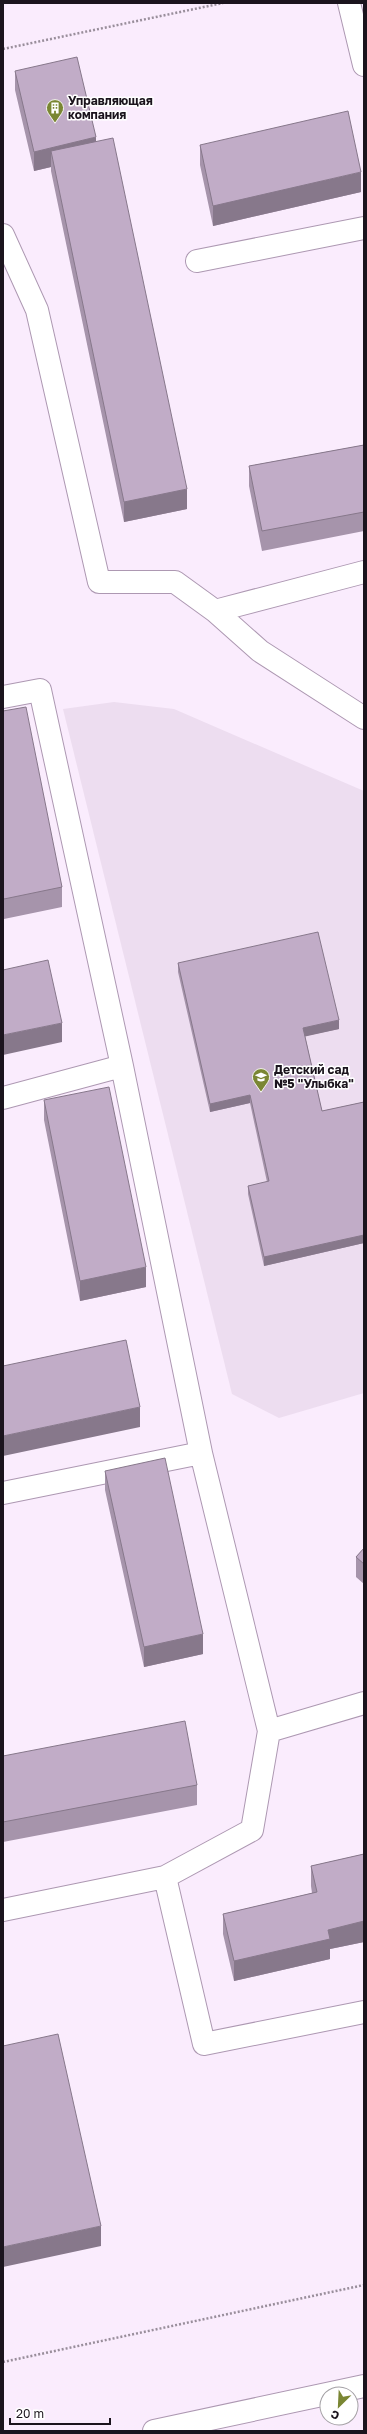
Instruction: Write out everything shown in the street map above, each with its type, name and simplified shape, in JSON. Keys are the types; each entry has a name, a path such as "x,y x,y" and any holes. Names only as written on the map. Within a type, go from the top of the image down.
{"street":[{"path":"349,3 364,66"},
{"path":"198,261 364,228"},
{"path":"3,235 36,310 99,582 175,582 215,611 260,651 364,718"},
{"path":"215,611 364,572"},
{"path":"3,697 40,690 122,1066 201,1452 269,1731 252,1830 165,1877 3,1910"},
{"path":"3,1098 122,1066"},
{"path":"3,1493 201,1452"},
{"path":"269,1731 364,1703"},
{"path":"165,1877 204,2044 364,2012"},
{"path":"154,2431 364,2386"}],"path":[{"path":"3,49 223,3"},
{"path":"3,2362 364,2286"}],"shaded area":[{"name":"Детский сад №5 \"Улыбка\"","path":"114,702 174,709 364,791 364,1393 279,1418 232,1394 63,709"}],"building":[{"name":"Управляющая компания","path":"77,57 96,137 34,152 15,71"},
{"path":"348,111 361,172 213,206 200,145"},
{"path":"113,138 187,489 124,502 51,151"},
{"path":"364,445 364,512 262,531 249,466"},
{"path":"26,707 62,887 4,899 3,711"},
{"path":"318,932 339,1020 303,1028 322,1111 364,1102 364,1235 264,1257 248,1186 269,1181 250,1095 210,1104 178,963"},
{"path":"48,960 62,1023 3,1035 3,970"},
{"path":"109,1087 146,1267 80,1281 44,1100"},
{"path":"126,1340 140,1407 3,1436 3,1366"},
{"path":"165,1458 203,1634 144,1647 105,1471"},
{"path":"364,1548 364,1564 356,1557"},
{"path":"185,1721 197,1785 3,1822 3,1756"},
{"path":"364,1854 364,1921 328,1930 330,1939 234,1961 223,1914 317,1892 311,1866"},
{"path":"58,2034 101,2226 3,2247 3,2046"}],"place":[{"name":"Управляющая компания","path":"55,123"},
{"name":"Детский сад №5 \"Улыбка\"","path":"261,1092"}]}
